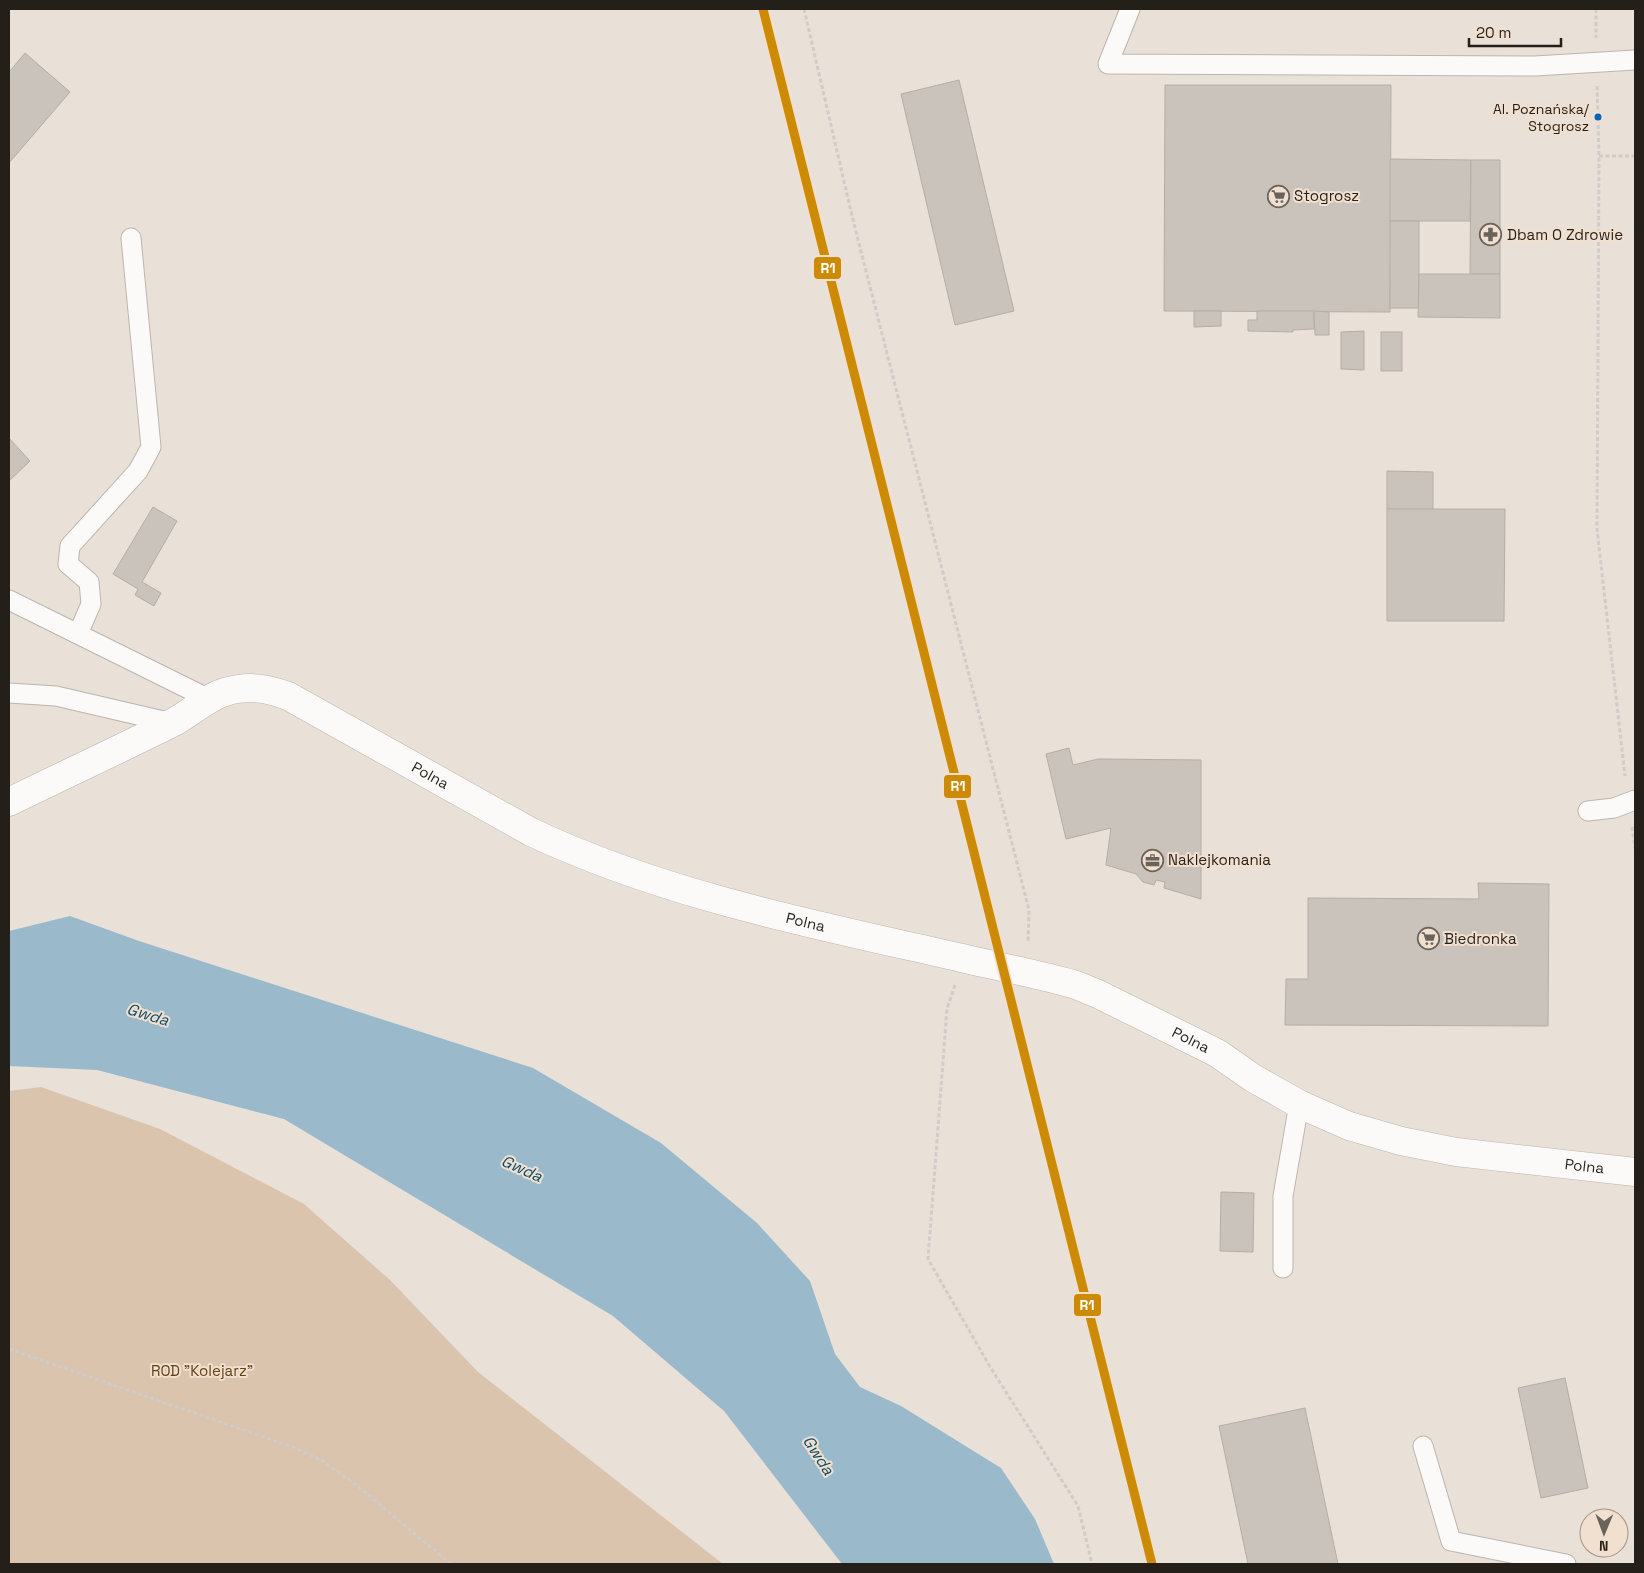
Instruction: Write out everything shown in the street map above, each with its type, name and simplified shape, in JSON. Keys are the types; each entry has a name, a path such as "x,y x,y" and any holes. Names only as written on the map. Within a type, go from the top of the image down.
{"street":[{"name":"Polna","path":"9,802 172,723 209,699 224,692 252,688 270,689 288,696 531,832 611,866 695,893 780,916 1068,983 1098,994 1217,1054 1252,1078 1299,1104 1349,1126 1401,1142 1456,1152 1635,1172"}],"lane":[{"path":"1130,9 1108,64 1535,66 1635,60"},
{"path":"78,634 91,604 89,582 68,564 70,546 138,471 152,447 131,238"},
{"path":"9,600 209,699"},
{"path":"9,693 56,696 172,723"},
{"path":"1588,811 1614,808 1632,802"},
{"path":"1283,1268 1283,1196 1299,1104"},
{"path":"1423,1446 1450,1541 1566,1564"}],"path":[{"path":"804,9 853,220 1029,910 1029,940 1020,971"},
{"path":"1596,9 1599,156 1597,529 1632,802 1635,848"},
{"path":"1599,156 1635,156"},
{"path":"963,959 947,1009 928,1259 989,1365 1078,1506 1092,1564"},
{"path":"9,1348 294,1447 323,1461 355,1484 451,1564"}],"green space":[{"name":"ROD \"Kolejarz\"","path":"41,1087 160,1129 304,1204 390,1280 478,1372 723,1564 9,1564 9,1091"}],"water":[{"name":"Gwda","path":"70,916 139,941 533,1068 661,1143 757,1223 810,1281 835,1354 860,1387 901,1406 1001,1468 1035,1519 1054,1564 842,1564 724,1411 613,1316 284,1119 97,1070 9,1066 9,931"}],"building":[{"path":"25,53 70,92 9,163 9,72"},
{"path":"959,80 1014,311 955,325 901,94"},
{"path":"1165,85 1391,85 1390,312 1164,311"},
{"path":"1390,159 1471,160 1470,221 1390,221"},
{"path":"1471,160 1500,160 1500,274 1470,274"},
{"path":"1390,221 1419,221 1419,308 1390,308"},
{"path":"1419,274 1500,274 1500,318 1418,317"},
{"path":"1194,311 1221,311 1221,326 1194,327"},
{"path":"1257,311 1314,311 1314,329 1293,330 1293,332 1248,331 1248,320 1257,320"},
{"path":"1314,311 1329,312 1329,335 1315,335"},
{"path":"1364,331 1364,370 1341,369 1341,332"},
{"path":"1381,332 1402,332 1402,371 1381,371"},
{"path":"9,438 30,461 9,481"},
{"path":"1387,471 1433,472 1433,509 1387,509"},
{"path":"153,507 177,521 142,582 161,593 154,606 135,595 138,589 113,574"},
{"path":"1387,509 1505,509 1504,621 1387,621"},
{"path":"1069,748 1073,765 1098,759 1201,760 1201,899 1164,888 1165,882 1156,880 1154,885 1143,882 1136,874 1106,865 1111,828 1066,839 1046,754"},
{"name":"Biedronka","path":"1478,883 1549,884 1548,1026 1285,1025 1286,979 1308,979 1308,898 1479,899"},
{"path":"1221,1192 1254,1193 1253,1252 1220,1251"},
{"path":"1565,1378 1588,1488 1541,1498 1518,1388"},
{"path":"1305,1408 1338,1564 1248,1564 1219,1426"}],"transit line":[{"name":"R1","path":"763,9 1152,1564"}],"place":[{"name":"Al. Poznańska/ Stogrosz","path":"1598,117"},
{"name":"Stogrosz","path":"1278,196"},
{"name":"Dbam O Zdrowie","path":"1491,235"},
{"name":"Naklejkomania","path":"1152,860"},
{"name":"Biedronka","path":"1428,939"}]}
